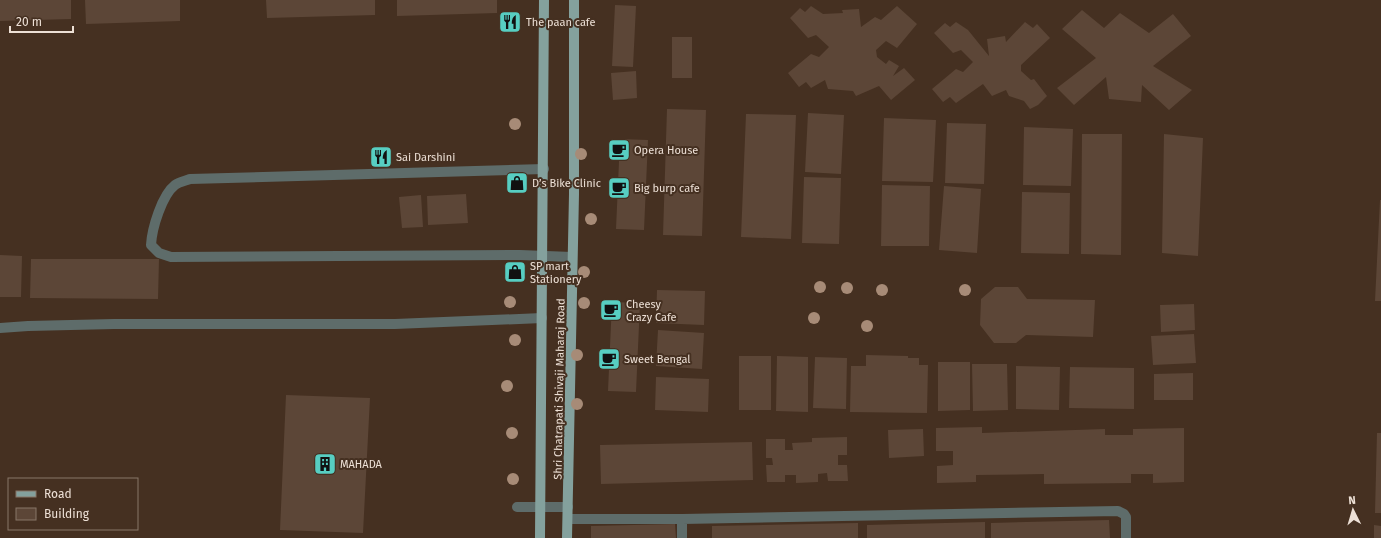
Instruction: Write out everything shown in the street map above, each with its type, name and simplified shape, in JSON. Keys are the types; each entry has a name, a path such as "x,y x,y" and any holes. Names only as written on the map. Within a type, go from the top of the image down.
{"main road":[{"name":"Shri Chatrapati Shivaji Maharaj Road","path":"540,538 542,507 544,0"},
{"name":"Shri Chatrapati Shivaji Maharaj Road","path":"567,538 572,257 574,0"}],"street":[{"path":"544,169 190,179 176,184 168,193 152,232 151,244 159,253 171,257 572,257"},
{"path":"0,328 114,324 395,324 542,318"},
{"path":"517,506 568,507"},
{"path":"568,519 682,519 1118,511 1126,517 1126,538"},
{"path":"682,519 682,538"}],"building":[{"path":"0,0 71,0 71,19 0,21"},
{"path":"85,0 180,0 180,21 86,24"},
{"path":"266,0 375,0 375,15 267,18"},
{"path":"397,0 497,0 497,13 397,16"},
{"path":"615,5 636,6 633,67 612,66"},
{"path":"811,6 823,14 843,13 842,10 859,9 861,27 875,17 881,20 897,6 917,24 897,48 886,41 876,50 877,57 886,64 889,60 899,66 893,76 904,68 915,80 891,100 879,86 856,96 853,91 828,89 825,80 811,88 806,82 799,87 788,73 811,54 819,57 829,47 816,35 808,38 790,18 800,8 805,12"},
{"path":"1082,10 1104,28 1120,13 1149,33 1173,14 1191,36 1153,66 1192,90 1169,110 1142,85 1141,102 1109,99 1106,77 1074,105 1057,88 1096,58 1062,29"},
{"path":"956,22 968,30 989,56 987,39 1005,36 1006,42 1025,22 1033,28 1037,24 1050,38 1021,65 1021,71 1031,80 1034,79 1047,96 1038,105 1030,109 1024,101 1009,96 1006,90 992,96 983,84 956,103 950,97 943,102 932,89 956,69 963,72 973,62 961,50 953,53 934,33 945,23 950,27"},
{"path":"672,37 692,37 692,78 672,78"},
{"path":"636,71 637,98 613,100 611,73"},
{"path":"667,109 706,110 702,236 663,235"},
{"path":"808,113 844,115 841,174 805,172"},
{"path":"746,114 796,115 791,239 741,237"},
{"path":"884,118 936,120 933,182 882,181"},
{"path":"947,123 986,124 984,184 945,183"},
{"path":"1024,127 1073,129 1071,186 1023,185"},
{"path":"1082,134 1122,134 1121,255 1081,254"},
{"path":"1164,134 1203,138 1198,256 1162,253"},
{"path":"620,139 648,140 644,230 616,229"},
{"path":"804,177 841,178 839,244 802,243"},
{"path":"882,185 930,186 929,246 881,246"},
{"path":"944,186 981,189 977,253 939,250"},
{"path":"1022,192 1070,193 1069,254 1021,253"},
{"path":"466,194 468,223 428,225 427,196"},
{"path":"421,195 423,227 402,228 399,197"},
{"path":"1380,200 1381,301 1375,301"},
{"path":"0,255 22,256 21,297 0,297"},
{"path":"31,259 159,259 158,299 30,298"},
{"path":"995,287 1018,287 1027,299 1095,300 1093,337 1026,335 1016,343 994,343 980,325 981,299"},
{"path":"657,290 705,291 704,325 656,323"},
{"path":"612,302 640,303 636,392 608,391"},
{"path":"1194,304 1195,330 1161,332 1160,305"},
{"path":"658,330 704,333 702,369 656,366"},
{"path":"1194,334 1196,363 1153,365 1151,336"},
{"path":"866,355 908,356 908,358 919,358 919,365 928,365 927,413 850,412 851,366 866,366"},
{"path":"739,356 771,356 771,410 739,410"},
{"path":"777,356 808,357 808,412 776,411"},
{"path":"815,357 847,358 846,409 813,408"},
{"path":"938,362 970,362 970,410 938,411"},
{"path":"972,364 1007,364 1008,410 973,411"},
{"path":"1016,366 1060,367 1059,410 1016,409"},
{"path":"1070,367 1134,368 1134,409 1069,408"},
{"path":"1193,373 1193,400 1154,400 1154,374"},
{"path":"656,377 709,379 708,412 655,410"},
{"name":"MAHADA","path":"286,395 370,398 363,533 280,530"},
{"path":"982,427 982,433 1105,429 1105,435 1133,435 1133,429 1184,428 1184,482 1153,483 1153,474 1131,474 1131,483 1044,484 1044,474 976,475 976,482 937,483 937,466 953,465 953,451 936,451 936,428"},
{"path":"923,429 924,456 889,458 888,430"},
{"path":"1377,433 1381,433 1381,513 1375,513"},
{"path":"847,437 847,455 838,455 838,465 847,465 848,481 828,481 827,473 818,474 818,482 796,483 796,475 785,475 785,482 767,482 766,465 773,465 772,458 766,458 766,439 785,439 785,450 793,450 792,443 812,442 812,438"},
{"path":"752,442 753,480 601,484 600,445"},
{"path":"1109,520 1110,538 991,538 991,523"},
{"path":"985,522 985,538 867,538 867,525"},
{"path":"858,523 858,538 712,538 712,526"},
{"path":"675,524 676,538 591,538 591,526"},
{"path":"1374,525 1381,526 1381,538 1374,538"}],"place":[{"name":"The paan cafe","path":"510,22"},
{"name":"Opera House","path":"619,150"},
{"name":"Sai Darshini","path":"381,157"},
{"name":"D’s Bike Clinic","path":"517,183"},
{"name":"Big burp cafe","path":"619,188"},
{"name":"SP mart Stationery","path":"515,272"},
{"name":"Cheesy Crazy Cafe","path":"611,310"},
{"name":"Sweet Bengal","path":"609,359"},
{"name":"MAHADA","path":"325,464"}]}
